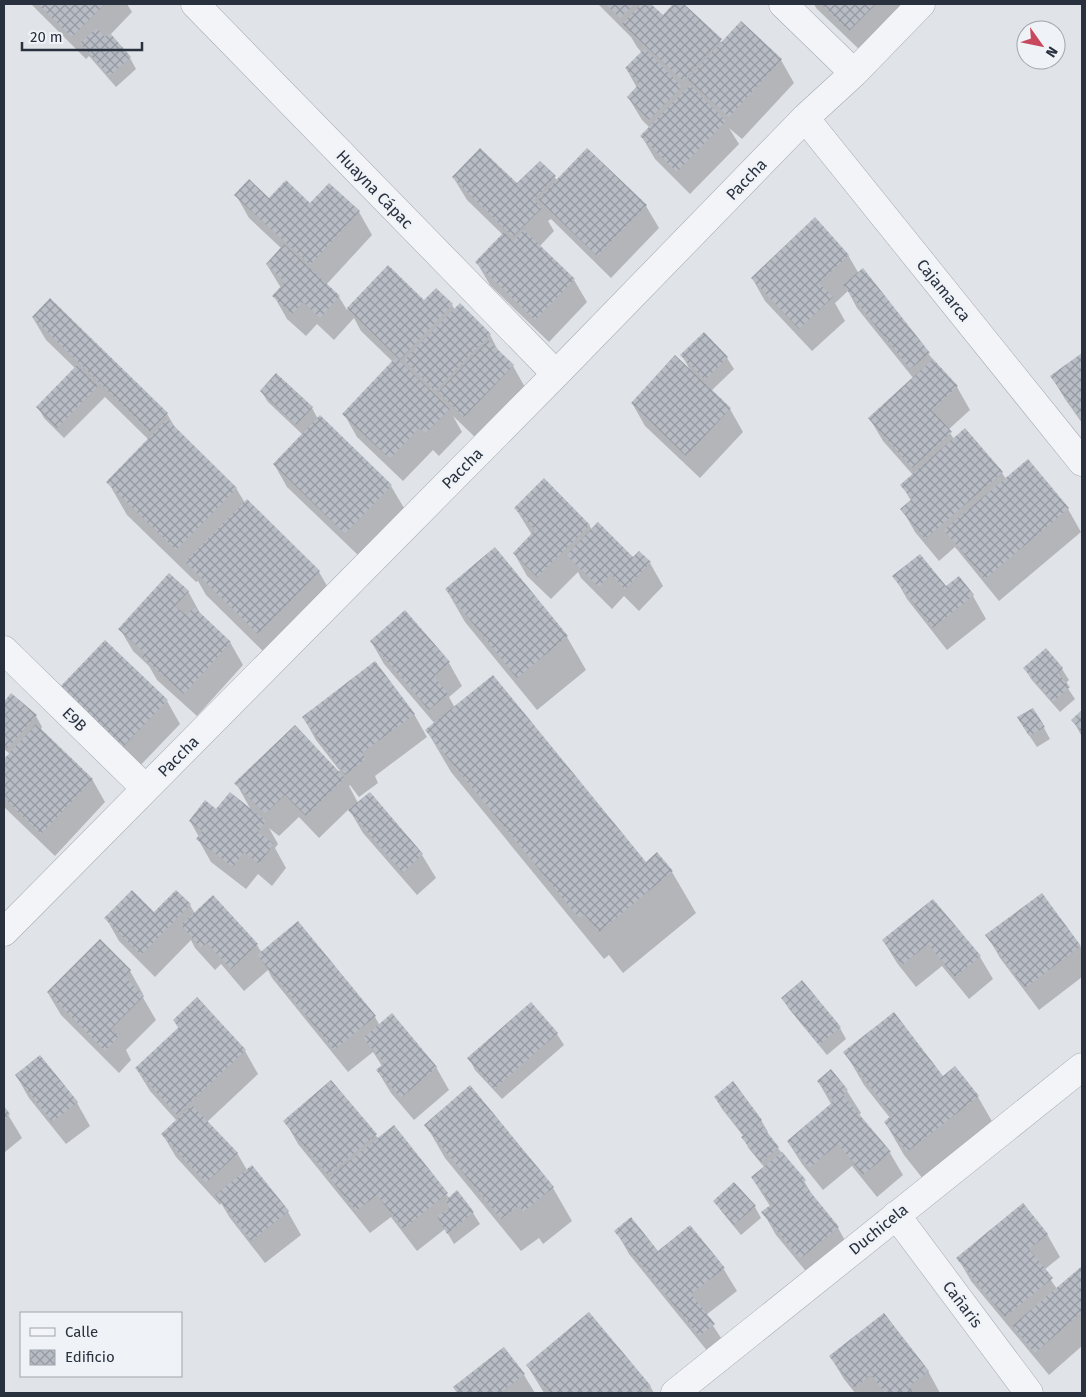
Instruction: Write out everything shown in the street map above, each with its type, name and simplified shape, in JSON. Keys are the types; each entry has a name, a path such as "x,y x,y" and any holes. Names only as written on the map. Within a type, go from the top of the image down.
{"street":[{"name":"Huayna Cápac","path":"195,4 556,374"},
{"path":"783,4 854,74"},
{"name":"Paccha","path":"4,932 556,374 805,118 854,74 921,4"},
{"name":"Cajamarca","path":"805,118 1082,462"},
{"name":"E9B","path":"4,650 145,788"},
{"name":"Duchicela","path":"675,1393 1082,1067"},
{"name":"Cañaris","path":"896,1215 1029,1393"}],"building":[{"path":"38,4 105,4 72,37"},
{"path":"606,4 635,4 620,18"},
{"path":"641,4 651,4 663,15 673,4 684,4 722,39 683,81 622,24"},
{"path":"821,4 876,4 849,31"},
{"path":"741,21 782,59 729,117 687,79"},
{"path":"97,28 105,37 110,33 131,57 109,76 80,43"},
{"path":"645,48 682,87 649,120 627,97 639,84 625,68"},
{"path":"690,85 726,121 677,172 640,136"},
{"path":"480,148 517,183 540,161 556,176 534,200 542,208 513,237 452,177"},
{"path":"587,148 647,205 597,256 538,199"},
{"path":"249,179 269,198 286,180 310,203 329,183 360,211 310,265 234,195"},
{"path":"815,217 849,255 819,283 833,297 799,329 751,278"},
{"path":"524,230 575,279 535,320 475,262 504,232 513,241"},
{"path":"284,244 340,296 320,318 303,302 292,314 272,296 285,282 266,264"},
{"path":"388,265 424,300 436,288 453,304 400,360 347,308"},
{"path":"863,268 930,353 910,369 843,285"},
{"path":"50,298 168,413 150,432 32,317"},
{"path":"460,303 491,334 435,391 404,360"},
{"path":"704,332 728,357 705,380 680,355"},
{"path":"488,340 514,365 464,417 438,392"},
{"path":"1082,353 1082,421 1050,376"},
{"path":"675,355 731,408 686,456 631,403"},
{"path":"396,357 450,409 425,434 419,428 390,459 342,414"},
{"path":"933,359 958,386 932,410 952,432 912,468 868,418"},
{"path":"77,365 98,386 57,428 36,407"},
{"path":"276,373 313,407 296,425 260,391"},
{"path":"320,415 392,485 345,534 273,464"},
{"path":"167,419 237,488 176,550 106,482"},
{"path":"965,428 1003,472 925,539 900,509 912,499 900,485"},
{"path":"1028,459 1069,508 985,579 944,530"},
{"path":"544,478 590,525 537,577 513,553 535,530 514,508"},
{"path":"247,499 320,571 258,634 185,562"},
{"path":"598,522 633,557 639,551 651,562 625,589 611,574 599,587 566,555"},
{"path":"495,547 568,636 517,678 445,589"},
{"path":"920,554 946,586 959,576 974,595 933,628 892,576"},
{"path":"169,573 189,591 175,606 186,615 194,607 231,642 184,694 142,657 145,653 118,629"},
{"path":"405,610 450,662 434,676 448,694 429,710 370,641"},
{"path":"105,640 168,700 121,749 58,689"},
{"path":"1046,648 1063,668 1058,673 1070,687 1053,702 1023,668"},
{"path":"375,661 415,714 362,753 366,759 345,775 302,717"},
{"path":"493,675 646,862 657,852 673,871 599,932 584,914 579,918 425,730"},
{"path":"11,693 37,715 8,748 4,745 4,702"},
{"path":"1033,708 1045,727 1029,736 1017,717"},
{"path":"1082,710 1082,732 1071,720"},
{"path":"36,724 93,779 41,834 4,798 4,759"},
{"path":"295,725 345,778 306,816 285,795 265,814 234,783"},
{"path":"230,792 266,821 258,832 274,844 259,864 244,852 233,867 196,839 202,831 189,821 205,800 216,809"},
{"path":"370,792 423,854 403,873 348,810"},
{"path":"132,890 154,912 176,890 191,904 141,955 104,918"},
{"path":"1042,893 1081,946 1025,988 985,935"},
{"path":"213,895 258,944 231,969 207,943 201,948 181,925"},
{"path":"933,899 981,956 955,977 928,944 902,965 882,940"},
{"path":"298,921 376,1016 334,1050 257,955"},
{"path":"100,939 131,970 125,977 144,996 111,1029 119,1036 105,1051 47,992"},
{"path":"802,980 841,1027 819,1045 781,998"},
{"path":"197,997 246,1050 177,1115 135,1068 179,1027 173,1020"},
{"path":"531,1002 558,1033 494,1089 467,1058"},
{"path":"894,1012 943,1076 955,1066 979,1096 907,1152 884,1122 892,1115 843,1052"},
{"path":"392,1013 437,1067 401,1098 376,1070 384,1063 363,1038"},
{"path":"40,1055 78,1102 52,1122 15,1075"},
{"path":"831,1069 848,1090 843,1095 891,1152 863,1175 838,1144 809,1168 787,1141 834,1101 817,1081"},
{"path":"331,1080 377,1134 328,1175 283,1121"},
{"path":"733,1081 762,1120 759,1122 779,1147 761,1162 741,1137 756,1125 743,1134 714,1097"},
{"path":"470,1085 554,1187 523,1212 519,1206 501,1219 424,1125"},
{"path":"192,1105 238,1153 206,1183 161,1134"},
{"path":"4,1106 10,1114 4,1120"},
{"path":"394,1125 448,1193 403,1229 377,1195 356,1211 329,1177"},
{"path":"782,1152 806,1180 803,1183 839,1227 800,1259 761,1212 772,1204 751,1177"},
{"path":"252,1165 289,1211 251,1241 215,1195"},
{"path":"734,1182 756,1206 734,1225 713,1201"},
{"path":"457,1190 474,1212 447,1234 437,1216 449,1209 446,1200"},
{"path":"1023,1203 1048,1234 1029,1249 1053,1278 1005,1317 956,1258"},
{"path":"631,1217 658,1251 690,1225 725,1268 691,1294 715,1324 699,1336 614,1231"},
{"path":"1082,1266 1082,1312 1035,1353 1012,1326"},
{"path":"589,1312 651,1386 642,1393 550,1393 526,1365"},
{"path":"884,1313 929,1371 909,1386 915,1393 885,1393 871,1375 854,1388 829,1356"},
{"path":"504,1347 525,1374 500,1393 457,1393 453,1387"}]}
